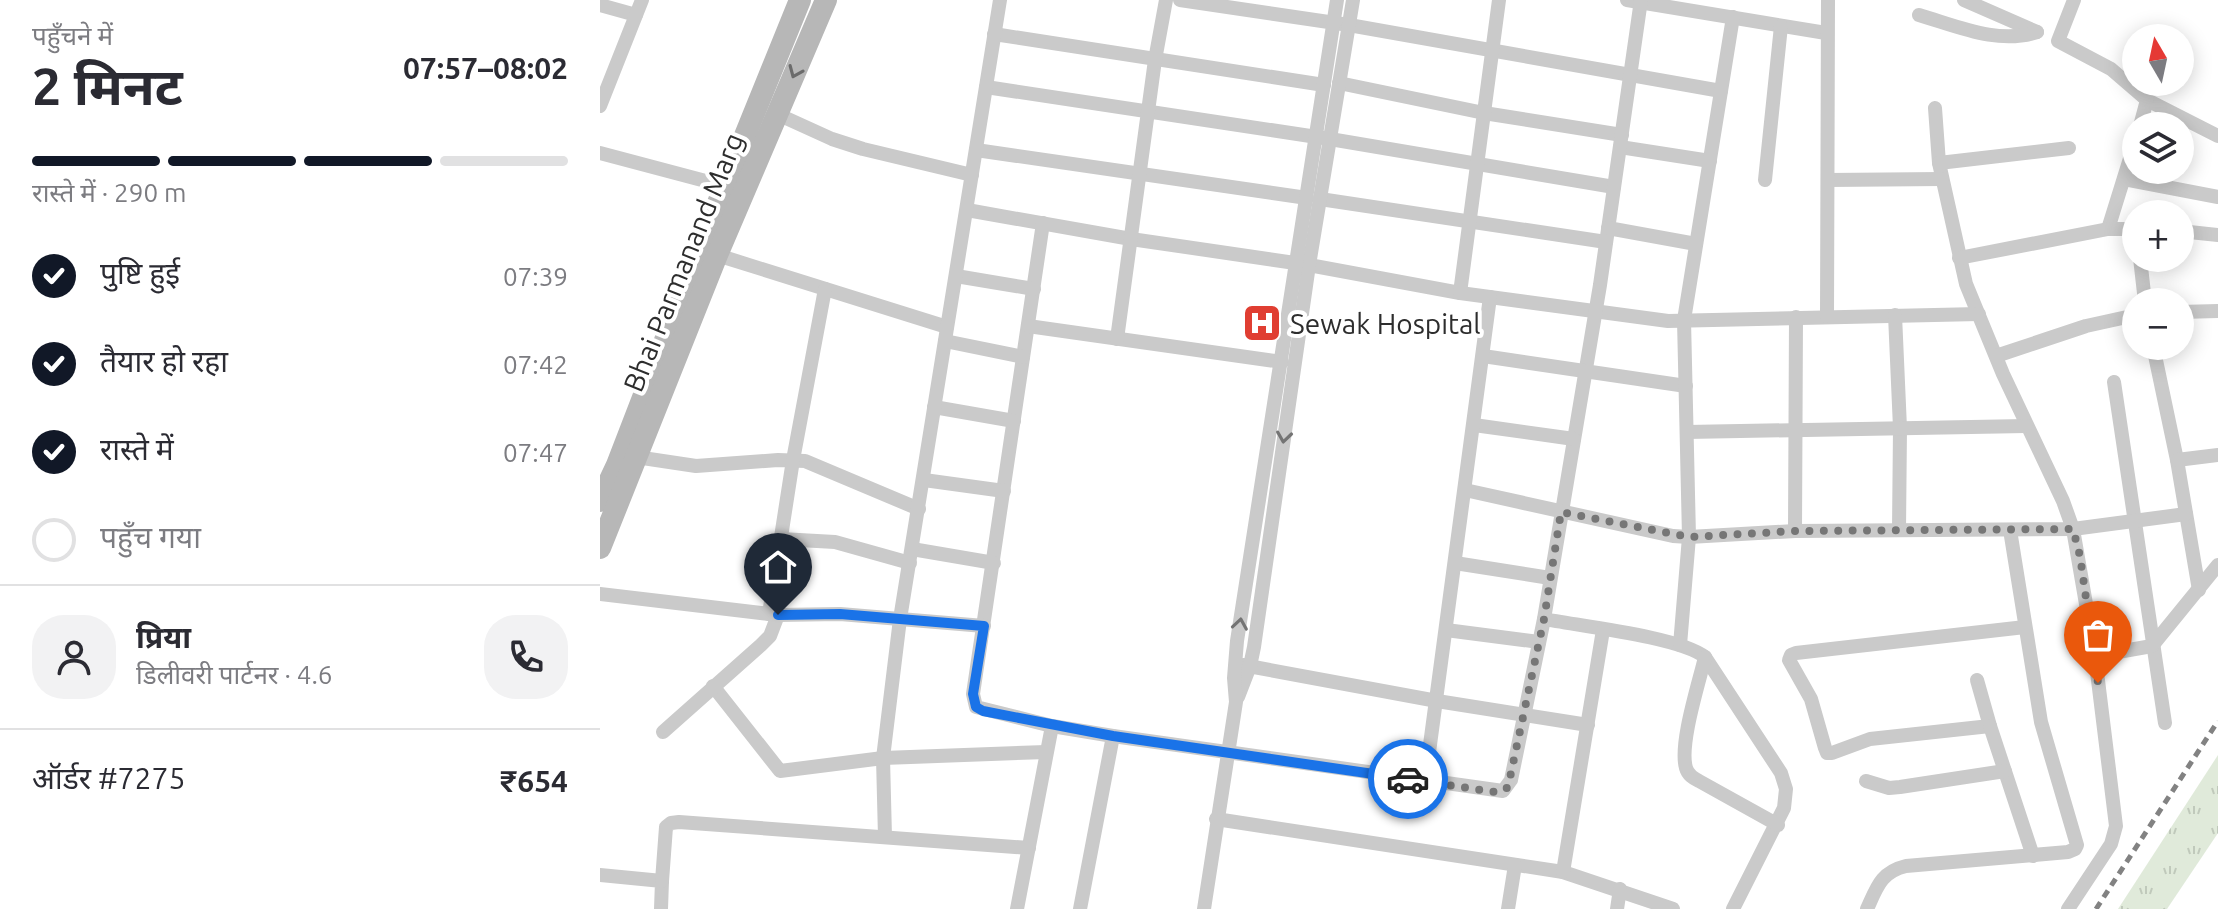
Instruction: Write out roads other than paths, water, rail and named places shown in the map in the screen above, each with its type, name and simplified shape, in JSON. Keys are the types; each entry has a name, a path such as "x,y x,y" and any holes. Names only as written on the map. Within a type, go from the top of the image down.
{"street":[{"path":"600,106 642,0"},
{"name":"Bhai Parmanand Marg","path":"600,501 734,189 800,0"},
{"name":"Bhai Parmanand Marg","path":"600,548 717,255 734,189 777,114 826,0"},
{"path":"885,837 883,758 900,619 1000,0"},
{"path":"1117,339 1166,0"},
{"path":"1180,0 1341,24 1721,91"},
{"path":"1236,702 1250,666 1283,401 1341,24 1337,0"},
{"path":"1341,24 1353,0"},
{"path":"1460,293 1499,0"},
{"path":"1827,316 1828,0"},
{"path":"1919,15 2002,37 2023,37 2037,32 1964,0"},
{"path":"2074,0 2058,41 2111,69 2147,100 2218,136"},
{"path":"1043,223 973,694 976,707 1052,726 1113,736 1503,791 1511,780 1544,619 1596,311 1630,76 1636,1 1826,33"},
{"path":"600,5 636,15"},
{"path":"1680,645 1689,537 1684,320 1733,17"},
{"path":"1765,180 1781,26"},
{"path":"994,34 1332,84 1710,161"},
{"path":"986,87 1323,138 1614,187"},
{"path":"2144,112 2147,100"},
{"path":"1935,108 1939,163 1959,258 1996,356 2073,529 2095,656 2116,826 2111,844 2068,909"},
{"path":"777,114 832,139 863,149 972,175"},
{"path":"1939,163 2069,148"},
{"path":"976,150 1470,222 1696,244"},
{"path":"600,153 734,189"},
{"path":"1828,180 1942,179"},
{"path":"2108,229 2122,184"},
{"path":"2150,184 2218,197"},
{"path":"967,210 1131,239 1303,264 1460,293 1668,321 1979,314"},
{"path":"1959,258 2108,229 2122,229"},
{"path":"2194,232 2218,235"},
{"path":"717,255 825,289 946,334 1023,357"},
{"path":"1204,909 1236,702 1234,664 1283,401 1282,362 1303,264"},
{"path":"956,276 1034,289"},
{"path":"663,732 770,636 793,460 825,289"},
{"path":"1425,782 1490,297"},
{"path":"2194,312 2218,311"},
{"path":"1895,315 1900,428 1899,530"},
{"path":"1795,531 1796,317"},
{"path":"1996,356 2086,326 2122,318"},
{"path":"1028,326 1282,362"},
{"path":"1483,356 1686,386"},
{"path":"2156,360 2199,590"},
{"path":"2114,382 2165,723"},
{"path":"934,407 1014,421"},
{"path":"1474,425 1574,439"},
{"path":"1687,432 2026,426"},
{"path":"2177,460 2218,455"},
{"path":"636,457 696,466 793,460 818,465 919,509"},
{"path":"924,480 1004,491"},
{"path":"1465,490 1689,537 1795,531 2073,529 2186,514"},
{"path":"1867,909 1878,885 1893,869 2068,852 2077,845 2041,722 2010,530"},
{"path":"781,539 835,542 911,556 994,563"},
{"path":"1455,563 1550,578"},
{"path":"2095,656 2152,646 2218,565"},
{"path":"600,594 774,615 840,614 984,626"},
{"path":"1544,619 1697,651 1705,657 1781,773 1786,799 1778,825 1733,909"},
{"path":"1990,726 1870,739 1837,753 1827,753 1811,699 1789,660 1796,653 2025,627"},
{"path":"1446,630 1539,642"},
{"path":"1563,872 1603,630"},
{"path":"1705,657 1687,730 1686,768 1691,776 1778,825"},
{"path":"1234,664 1588,725"},
{"path":"1977,680 2033,856"},
{"path":"713,686 780,771 883,758 1046,752"},
{"path":"1017,909 1052,726"},
{"path":"1080,909 1113,736"},
{"path":"1866,781 1889,788 2005,771"},
{"path":"1216,819 1563,872 1673,909"},
{"path":"661,909 666,827 671,823 1029,848"},
{"path":"1508,909 1515,865"},
{"path":"600,875 662,881"},
{"path":"1617,909 1620,889"}],"railway":[{"path":"2096,909 2218,721"}],"place":[{"name":"Sewak Hospital","path":"1262,323"}]}
